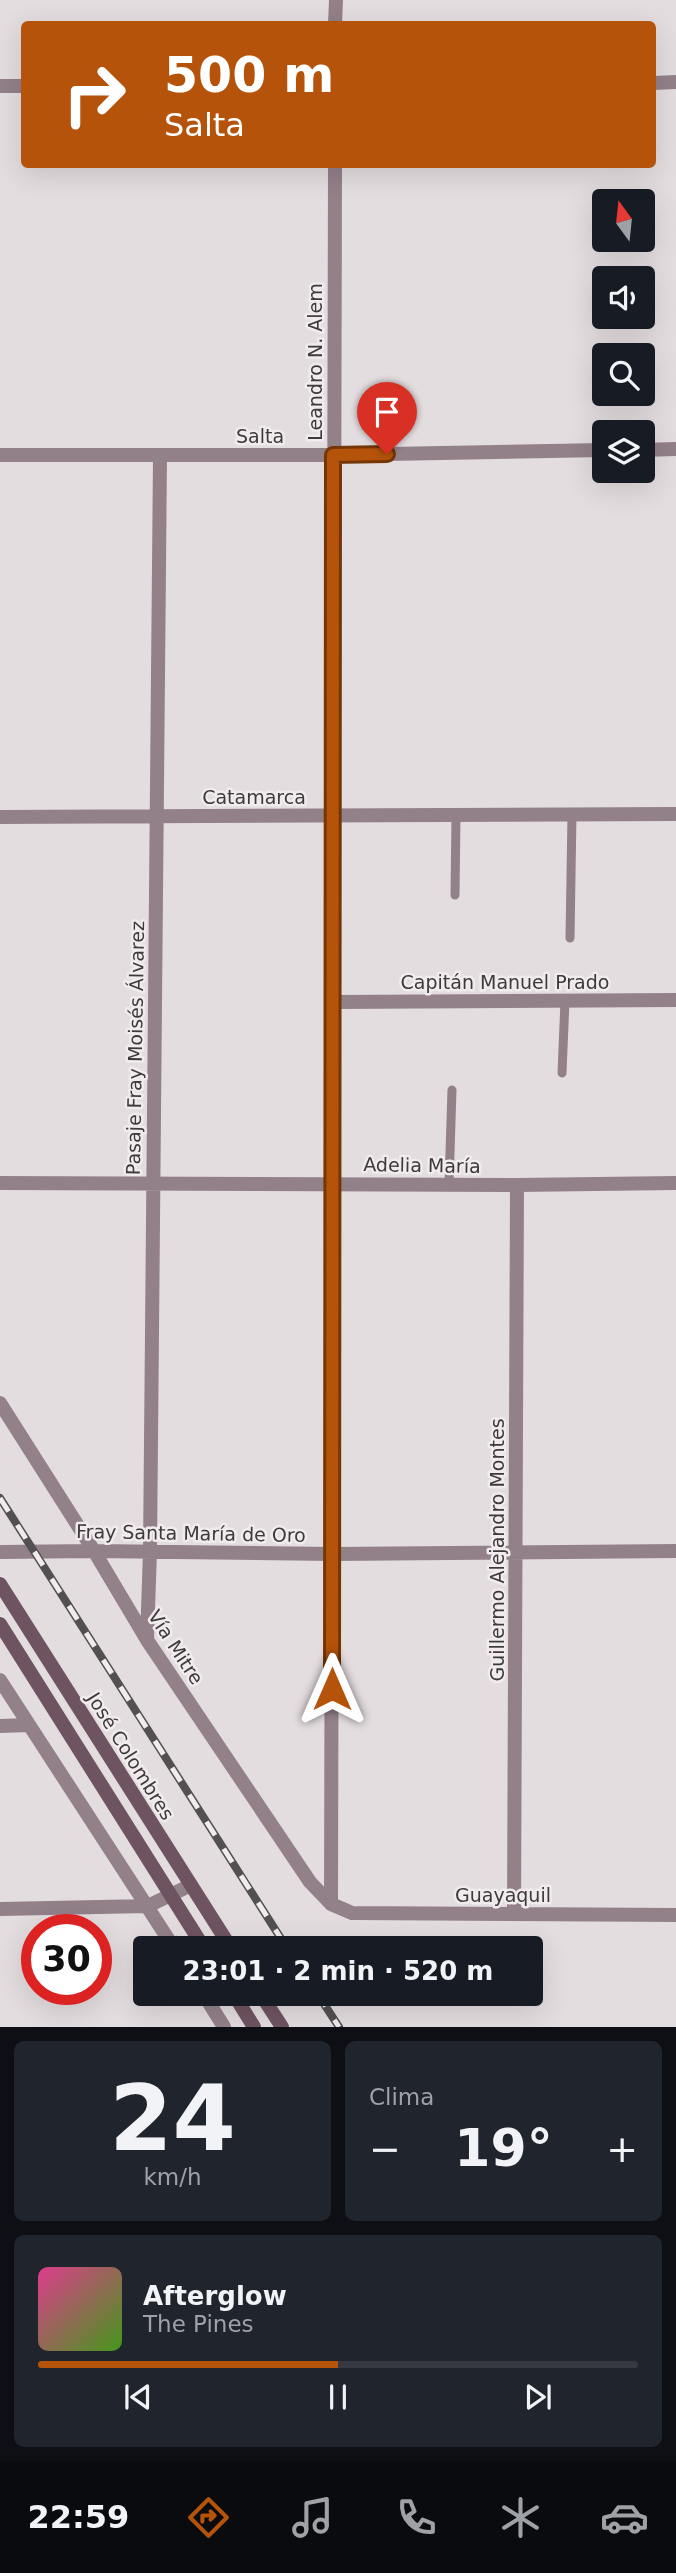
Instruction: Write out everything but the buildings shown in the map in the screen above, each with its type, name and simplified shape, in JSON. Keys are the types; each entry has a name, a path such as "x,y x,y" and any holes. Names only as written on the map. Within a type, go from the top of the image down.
{"main road":[{"name":"José Colombres","path":"0,1584 223,1936"},
{"path":"0,1623 196,1936"},
{"path":"241,2006 254,2027"},
{"path":"268,2006 282,2027"}],"street":[{"path":"335,21 336,0"},
{"path":"656,83 676,82"},
{"path":"0,86 21,86"},
{"name":"Leandro N. Alem","path":"331,1904 335,168"},
{"path":"655,450 676,449"},
{"name":"Salta","path":"0,455 333,455 592,450"},
{"name":"Pasaje Fray Moisés Álvarez","path":"147,1640 160,456"},
{"name":"Catamarca","path":"0,817 676,814"},
{"name":"Capitán Manuel Prado","path":"334,1002 676,1000"},
{"name":"Adelia María","path":"0,1183 676,1183"},
{"name":"Guillermo Alejandro Montes","path":"514,1914 517,1185"},
{"name":"Vía Mitre","path":"0,1403 147,1640 310,1882 331,1904"},
{"name":"Fray Santa María de Oro","path":"0,1552 333,1554 676,1551"},
{"path":"0,1680 167,1936"},
{"path":"0,1726 29,1725"},
{"path":"0,1909 148,1906 191,1885"},
{"name":"Guayaquil","path":"331,1904 352,1913 676,1915"},
{"path":"210,2006 220,2026"}],"lane":[{"path":"570,938 572,814"},
{"path":"455,895 456,815"},
{"path":"562,1073 565,1001"},
{"path":"449,1184 452,1090"}],"railway":[{"path":"0,1498 279,1936"},
{"path":"325,2006 339,2027"}],"route":[{"path":"332,1689 335,816 333,455 387,454"}]}
